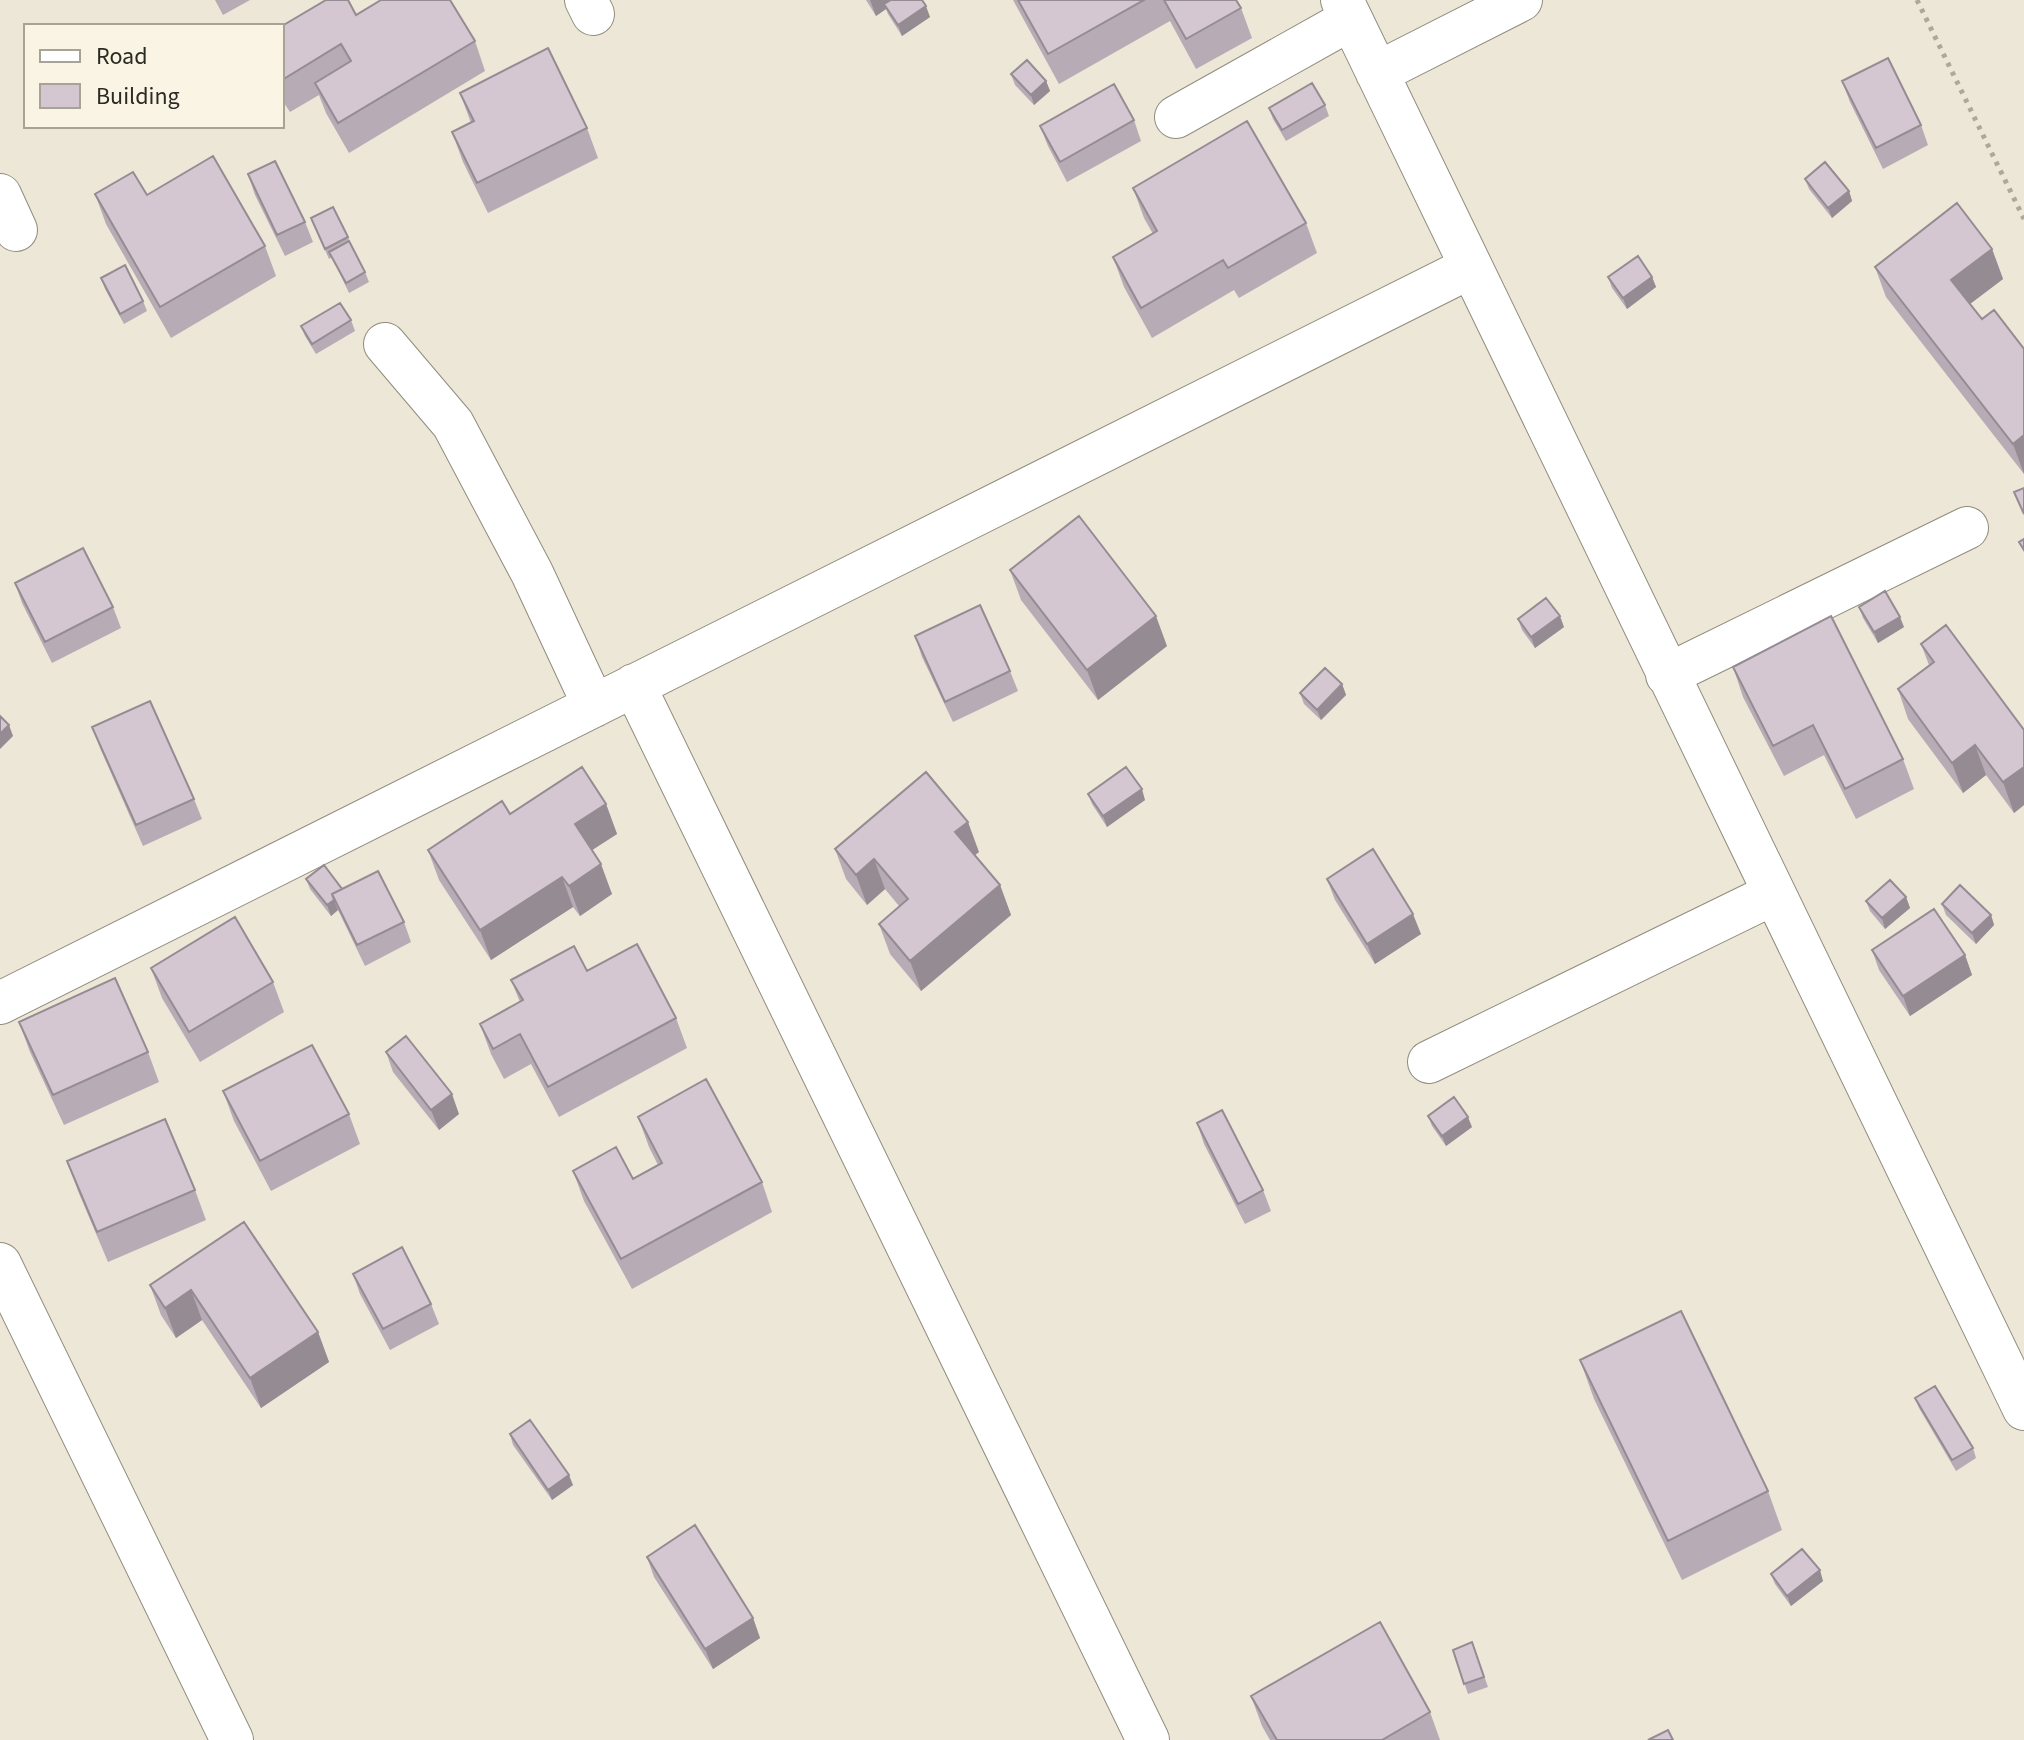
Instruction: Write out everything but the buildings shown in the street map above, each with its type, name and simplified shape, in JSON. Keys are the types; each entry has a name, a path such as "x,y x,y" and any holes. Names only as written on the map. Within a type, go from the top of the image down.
{"street":[{"path":"1377,73 1521,0"},
{"path":"1176,117 1347,9 1469,268 2024,1409"},
{"path":"0,1003 1469,268"},
{"path":"385,344 453,424 532,573 594,706"},
{"path":"1667,675 1967,528"},
{"path":"634,685 1148,1740"},
{"path":"1429,1062 1773,894"},
{"path":"0,1264 232,1740"}],"path":[{"path":"1917,0 2024,219"}]}
